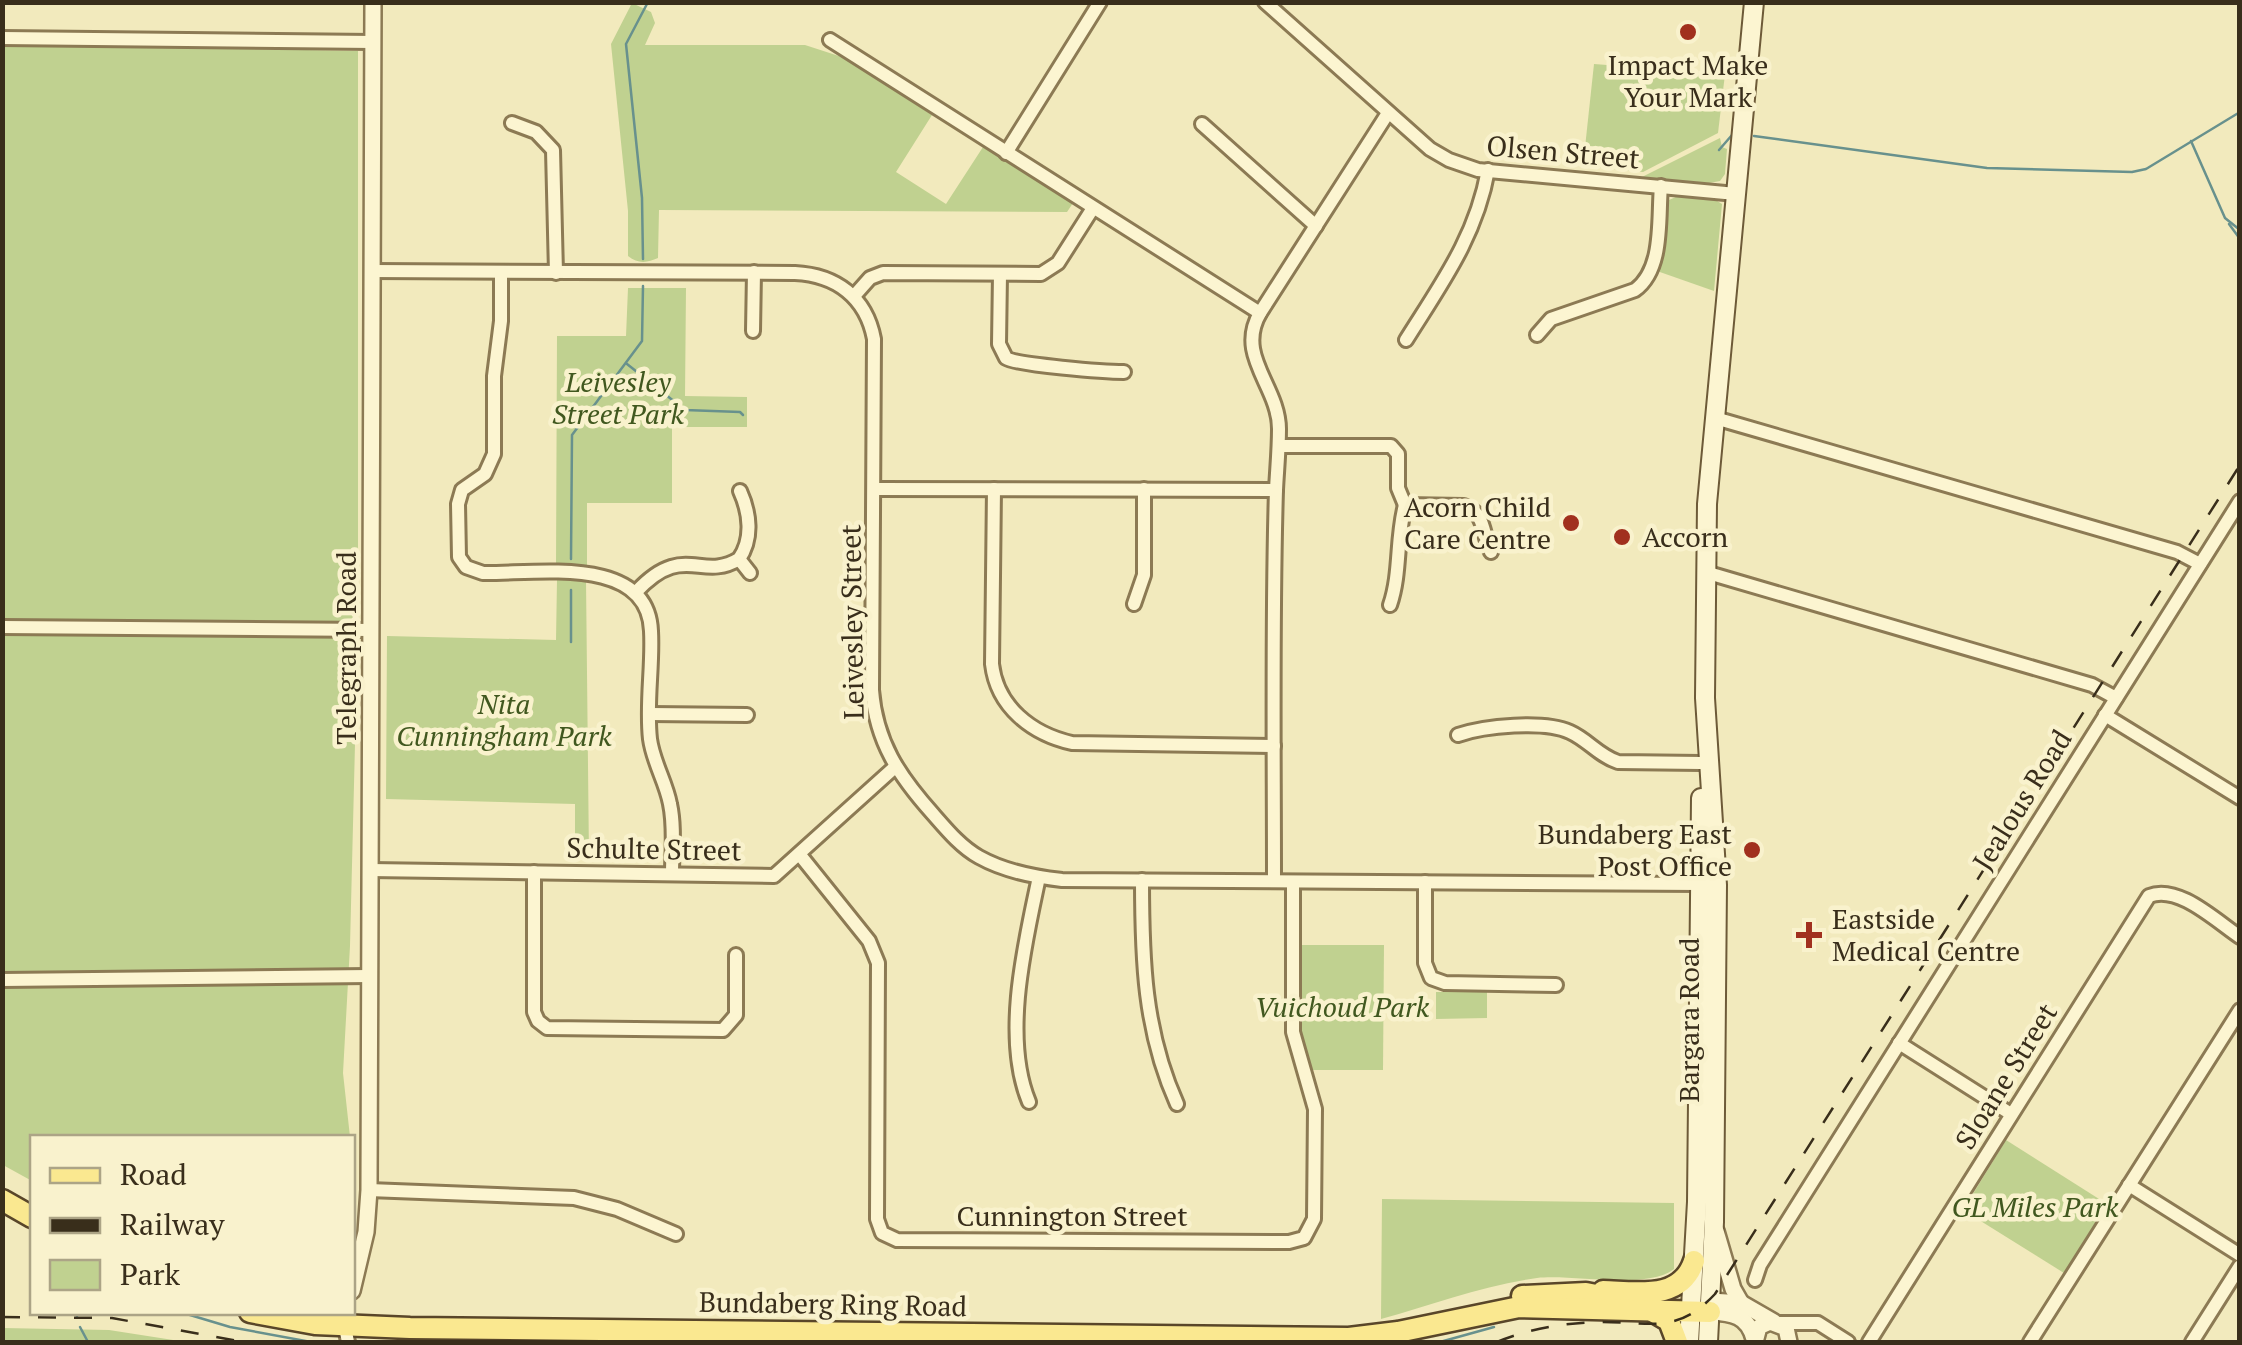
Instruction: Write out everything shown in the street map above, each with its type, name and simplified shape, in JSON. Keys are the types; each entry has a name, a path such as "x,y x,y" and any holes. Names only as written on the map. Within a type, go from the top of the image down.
{"main road":[{"name":"Bargara Road","path":"1689,1342 1701,1307 1714,1222 1705,572 1715,418 1754,2"},
{"name":"Bargara Road","path":"1708,1342 1694,1260 1709,884"},
{"path":"2,1200 30,1217"},
{"path":"1586,1293 1652,1293 1674,1287 1686,1279 1694,1260"},
{"name":"Bundaberg Ring Road","path":"1415,1328 1450,1312 1547,1293 1586,1293 1608,1299 1701,1307"},
{"name":"Bundaberg Ring Road","path":"269,1315 347,1327 1332,1338 1365,1337 1519,1307 1701,1307"},
{"path":"1649,1310 1669,1321 1677,1342"}],"street":[{"name":"Telegraph Road","path":"355,1278 366,1232 369,1190 374,2"},
{"path":"1006,153 1100,2"},
{"name":"Olsen Street","path":"1273,5 1439,156 1469,168 1736,194"},
{"path":"2,38 374,42"},
{"path":"830,40 1260,314"},
{"path":"1274,881 1278,446 1276,406 1252,350 1252,332 1388,112"},
{"path":"512,123 536,132 552,150 556,273"},
{"path":"1202,124 1316,226"},
{"path":"1406,340 1468,240 1478,216 1488,170"},
{"path":"1537,334 1551,319 1629,292 1645,282 1654,264 1661,186"},
{"path":"372,271 754,272 818,276 854,296 870,278 883,273 1042,274 1054,267 1093,208"},
{"path":"501,272 494,454 484,474 466,484 458,496 459,570 483,574 602,575 636,592 646,608 651,628 653,757 671,806 672,874"},
{"path":"753,331 754,272"},
{"path":"1000,274 1002,362 1124,372"},
{"name":"Leivesley Street","path":"854,296 868,317 874,339 873,705 880,736 895,767 971,852 1003,868 1039,877 1709,884"},
{"path":"1715,418 2178,552 2200,564"},
{"path":"1278,446 1391,446 1398,454 1398,482 1405,505 1398,532 1397,581 1390,606"},
{"path":"874,489 1276,490"},
{"path":"994,489 992,664 997,686 1018,715 1041,733 1072,744 1274,746"},
{"path":"1134,604 1144,575 1144,489"},
{"path":"636,592 665,567 728,564 739,559 748,538 747,506 740,490"},
{"name":"Jealous Road","path":"1756,1280 1760,1265 2240,501"},
{"path":"1405,505 1474,509 1480,516 1491,552"},
{"path":"739,559 750,574"},
{"path":"1705,572 2092,685 2116,698"},
{"path":"2,627 371,630"},
{"path":"650,714 748,715"},
{"path":"2105,715 2240,798"},
{"path":"1458,735 1487,727 1560,729 1618,762 1706,763"},
{"name":"Schulte Street","path":"370,870 774,876 895,767"},
{"name":"Cunnington Street","path":"800,855 870,941 878,963 877,1219 879,1236 897,1240 1289,1242 1311,1238 1315,1109 1292,1032 1293,882"},
{"path":"534,872 534,1007 538,1026 557,1030 731,1029 736,1010 736,955"},
{"path":"1029,1102 1020,1071 1019,974 1039,877"},
{"path":"1142,880 1142,961 1150,1024 1165,1078 1177,1104"},
{"path":"1425,882 1425,963 1431,978 1445,984 1556,985"},
{"name":"Sloane Street","path":"1869,1342 2145,901 2159,892 2178,896 2240,936"},
{"path":"2,980 369,976"},
{"path":"2030,1342 2240,1010"},
{"path":"1898,1043 2011,1114"},
{"path":"2130,1185 2240,1254"},
{"path":"369,1190 574,1198 676,1234"},
{"path":"1714,1222 1733,1289 1741,1303 1786,1328 1789,1342"},
{"path":"2192,1342 2240,1266"},
{"path":"1701,1307 1741,1303"},
{"path":"1701,1307 1742,1317 1755,1341"},
{"path":"1755,1341 1759,1328 1776,1322 1818,1323 1843,1339"},
{"path":"1789,1342 1808,1329 1843,1339"}],"green space":[{"path":"632,3 651,12 655,23 645,45 805,45 845,58 932,115 896,172 946,204 983,147 1073,203 1067,212 659,210 658,258 635,260 628,256 628,211 611,44"},
{"path":"3,44 358,51 358,623 343,1073 350,1135 30,1135 30,1180 3,1165"},
{"path":"1594,64 1725,74 1718,133 1643,172 1583,166"},
{"path":"1720,138 1722,147 1727,149 1725,174 1720,181 1642,177"},
{"path":"1678,196 1714,199 1722,204 1714,291 1657,271 1664,209 1669,200"},
{"name":"Leivesley Street Park","path":"628,288 686,288 685,396 747,397 747,427 672,427 672,503 587,503 587,568 556,567 557,336 626,336"},
{"name":"Nita Cunningham Park","path":"557,580 586,580 589,858 575,858 575,804 386,799 387,636 556,640"},
{"name":"Vuichoud Park","path":"1301,945 1384,945 1383,1070 1312,1070 1301,1041"},
{"path":"1436,992 1487,992 1487,1018 1436,1019"},
{"name":"GL Miles Park","path":"2006,1140 2107,1204 2064,1273 1963,1210"},
{"path":"1382,1199 1674,1203 1674,1269 1647,1279 1552,1277 1517,1281 1381,1319"},
{"path":"3,1328 109,1330 186,1342 3,1342"}],"waterway":[{"path":"643,259 642,198 626,44 648,2"},
{"path":"1754,136 1987,168 2132,172 2146,169 2240,112"},
{"path":"1719,150 1732,135"},
{"path":"2191,141 2225,218 2240,230"},
{"path":"2229,224 2240,239"},
{"path":"571,559 572,435 642,341 643,286"},
{"path":"627,364 685,410 743,415"},
{"path":"571,590 571,642"},
{"path":"190,1315 230,1327 311,1342"},
{"path":"80,1327 88,1342"},
{"path":"1440,1342 1494,1327"}],"railway":[{"path":"1497,1342 1533,1330 1572,1324 1674,1321 1701,1307 1715,1294 2240,465"},
{"path":"2,1317 112,1318 244,1342"}],"place":[{"name":"Impact Make Your Mark","path":"1688,32"},
{"name":"Acorn Child Care Centre","path":"1571,523"},
{"name":"Accorn","path":"1622,537"},
{"name":"Bundaberg East Post Office","path":"1752,850"},
{"name":"Eastside Medical Centre","path":"1809,935"}]}
